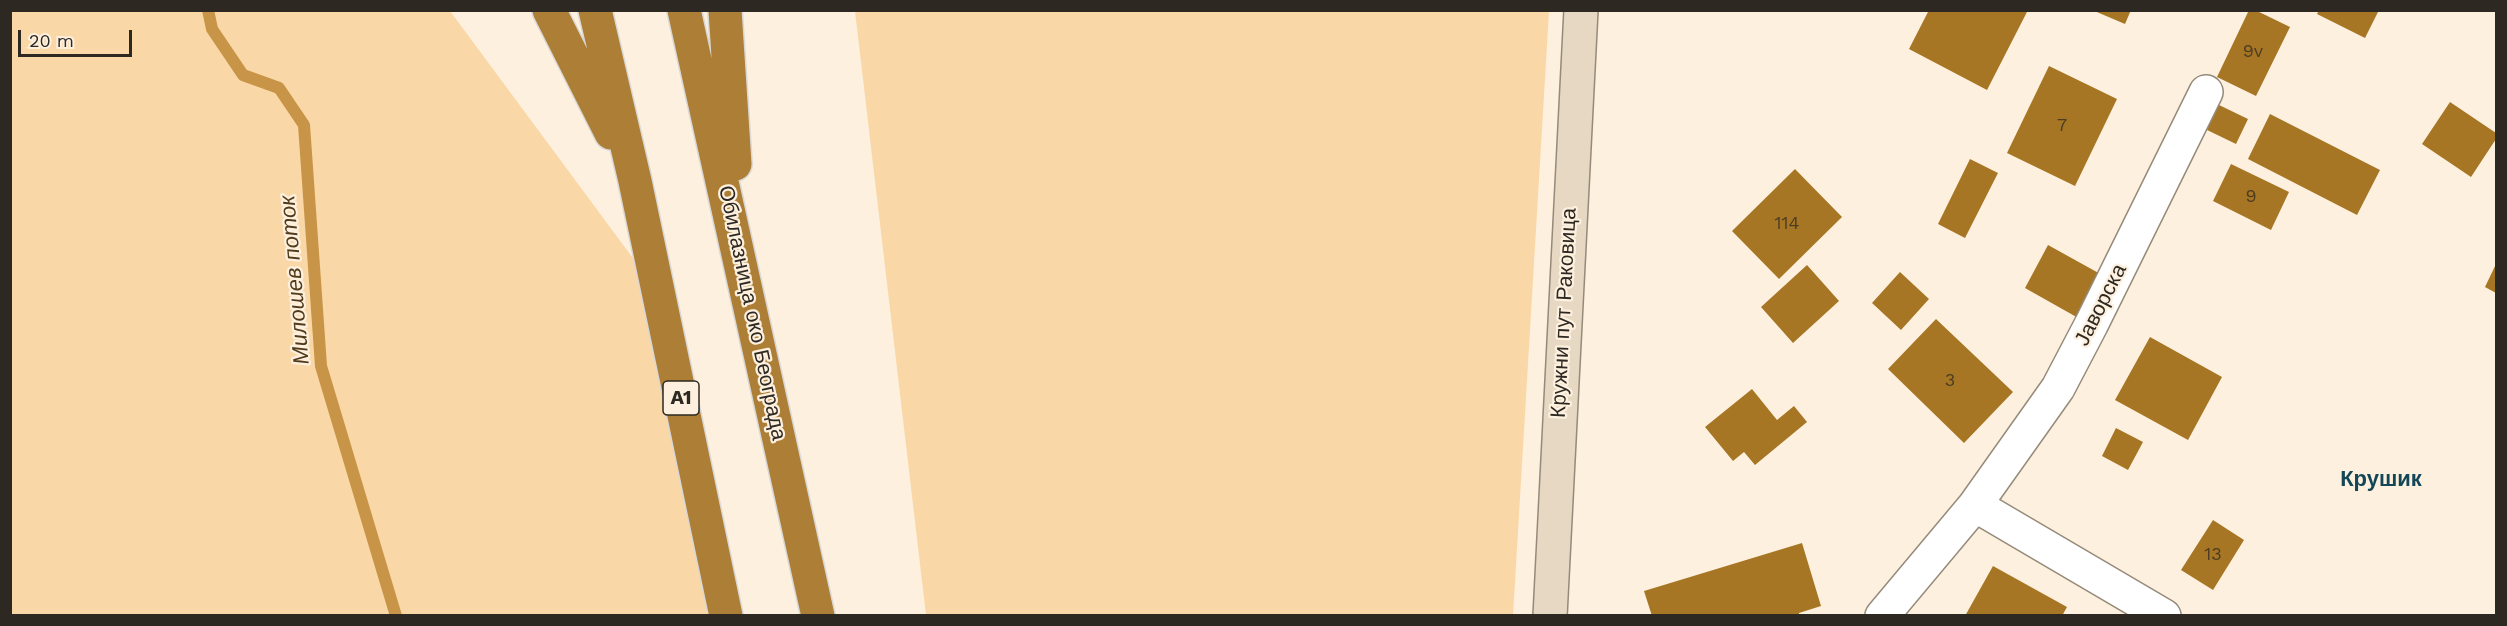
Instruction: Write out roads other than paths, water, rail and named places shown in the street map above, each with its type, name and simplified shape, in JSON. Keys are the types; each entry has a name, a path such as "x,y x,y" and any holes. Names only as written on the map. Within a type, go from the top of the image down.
{"highway":[{"path":"549,10 635,181"},
{"name":"A1","path":"595,10 635,181 726,615"},
{"name":"Обилазница око Београда","path":"684,10 818,615"},
{"path":"724,10 742,268"}],"main road":[{"name":"Кружни пут Раковица","path":"1550,615 1581,10"}],"street":[{"name":"Јаворска","path":"1882,615 1975,506 2058,388 2205,92"},
{"path":"1975,506 2163,615"}],"waterway":[{"name":"Милошев поток","path":"208,10 212,29 243,75 279,88 304,125 321,366 396,616"}],"district":[{"name":"Крушик","path":"2381,480"}]}
